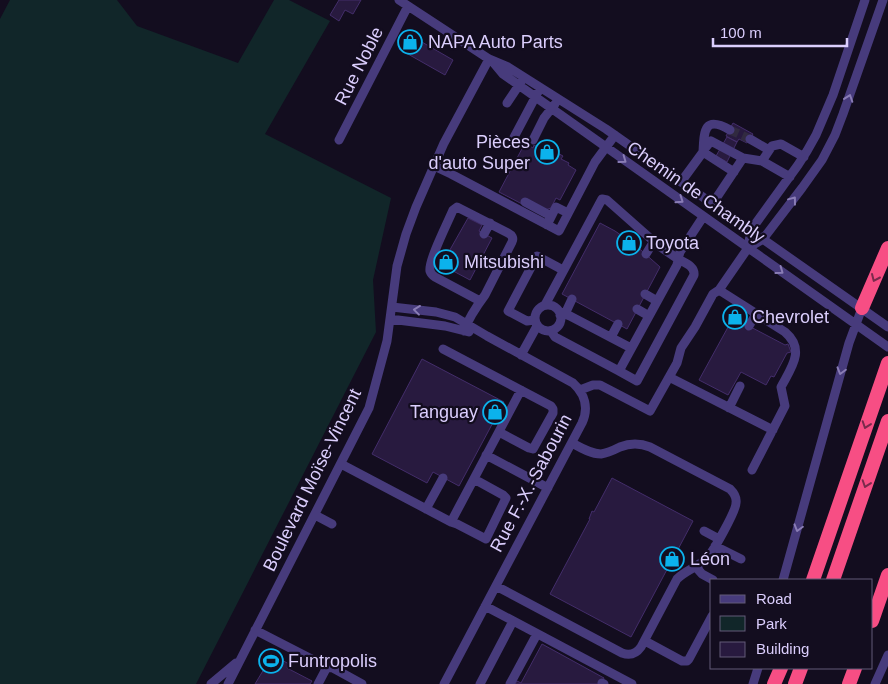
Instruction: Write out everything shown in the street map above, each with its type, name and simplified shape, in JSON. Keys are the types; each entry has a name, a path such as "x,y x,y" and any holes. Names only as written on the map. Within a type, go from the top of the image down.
{"highway":[{"path":"862,308 888,248"},
{"path":"812,579 888,363"},
{"path":"833,579 888,421"},
{"path":"873,618 888,575"},
{"path":"774,684 781,669"},
{"path":"795,684 801,669"},
{"path":"848,684 855,669"}],"street":[{"name":"Chemin de Chambly","path":"399,0 489,59 503,74 541,88 615,135 888,327"},
{"path":"748,248 751,230 812,144 825,115 865,0"},
{"path":"390,319 465,327 487,336 570,381 580,390 593,385 600,385 650,411 676,363 680,348 695,327 713,294 719,290 748,248 763,239 812,175 830,143 845,109 883,0"},
{"name":"Rue Noble","path":"339,140 408,6"},
{"name":"Boulevard Moïse-Vincent","path":"228,684 369,408 385,350 403,244 413,214 449,132 489,59"},
{"name":"Chemin de Chambly","path":"521,81 535,97 888,347"},
{"path":"507,103 521,81"},
{"path":"512,141 541,88"},
{"path":"533,140 544,118 559,99"},
{"path":"703,152 706,128 714,124 721,125 730,130"},
{"path":"525,202 549,220 559,231 595,162 615,135"},
{"path":"750,140 769,150"},
{"path":"682,182 711,141 743,158 762,161 790,177"},
{"path":"762,161 772,146 781,144 804,157"},
{"path":"703,152 734,172"},
{"path":"713,203 743,158"},
{"path":"434,166 549,220"},
{"path":"521,355 536,323 536,312 544,305 603,198 654,241 692,268 694,272 637,381 555,337 551,331"},
{"path":"549,220 556,207 568,213"},
{"path":"465,327 473,309 480,301 485,295 512,241 512,237 490,223 459,208 455,208 432,259 430,272 433,276 480,301"},
{"path":"619,371 677,265 680,252 704,217"},
{"path":"484,234 490,223"},
{"path":"646,254 654,241"},
{"path":"563,270 537,256 508,311 536,323 542,330 551,331 559,324 572,299"},
{"path":"719,290 785,332 794,342 796,351 794,362 781,387 785,406 752,470"},
{"path":"646,294 658,301"},
{"path":"544,305 553,306 563,315 631,348"},
{"path":"392,307 441,313 455,317 465,327"},
{"path":"783,579 847,351 862,308"},
{"path":"637,309 649,316"},
{"path":"749,326 756,314"},
{"path":"611,337 618,324"},
{"path":"443,349 552,407 554,412 533,449 499,432"},
{"path":"669,377 773,430"},
{"path":"729,408 740,386"},
{"path":"451,522 521,390"},
{"name":"Rue F.-X.-Sabourin","path":"444,684 584,420 586,412 585,400 580,390"},
{"path":"496,586 629,655 640,649 678,579 708,557 736,506 736,498 730,489 648,446 629,444 608,453 600,454 572,443"},
{"path":"486,456 548,488"},
{"path":"341,464 486,539 506,498 504,495 474,479"},
{"path":"426,509 443,478"},
{"path":"315,514 332,524"},
{"path":"704,531 740,559"},
{"path":"695,566 702,574 711,579"},
{"path":"485,606 632,684"},
{"path":"645,641 682,661 687,661 710,620"},
{"path":"480,684 514,621"},
{"path":"255,630 362,684"},
{"path":"510,684 537,634"},
{"path":"874,684 888,655"},
{"name":"Boulevard Moïse-Vincent","path":"212,684 240,659"},
{"path":"318,684 327,667"},
{"path":"753,684 758,669"}],"green space":[{"path":"10,0 117,0 137,26 238,63 274,0 289,0 330,21 265,134 391,198 373,280 376,332 196,684 0,684 0,19"}],"building":[{"path":"339,0 361,0 353,14 345,10 339,21 330,15"},
{"path":"408,34 453,60 445,75 399,49"},
{"path":"733,123 753,134 747,143 739,139 737,142 726,136"},
{"path":"727,137 737,142 727,162 716,156"},
{"path":"525,143 533,148 534,145 543,150 545,146 563,156 561,159 569,163 568,165 576,170 560,200 556,198 551,208 545,210 524,205 499,192"},
{"path":"468,218 482,225 479,231 492,238 470,280 440,264"},
{"path":"600,223 628,240 629,237 634,240 633,243 660,267 627,329 562,294"},
{"path":"736,313 737,316 746,321 745,324 785,345 788,344 791,352 787,353 774,377 771,376 766,385 741,372 728,395 699,380 733,318 732,314"},
{"path":"422,359 504,402 459,486 433,472 427,483 372,454"},
{"path":"612,478 693,521 675,555 677,556 673,563 671,562 631,637 550,594 590,519 592,511 594,512"},
{"path":"542,644 604,678 601,684 515,684 517,681 521,683"},
{"path":"269,653 289,664 287,668 312,681 310,684 255,684 264,669 262,668"}],"tunnel":[{"path":"730,130 750,139"}],"place":[{"name":"NAPA Auto Parts","path":"410,42"},
{"name":"Pièces d'auto Super","path":"547,152"},
{"name":"Toyota","path":"629,243"},
{"name":"Mitsubishi","path":"446,262"},
{"name":"Chevrolet","path":"735,317"},
{"name":"Tanguay","path":"495,412"},
{"name":"Léon","path":"672,559"},
{"name":"Funtropolis","path":"271,661"}]}
